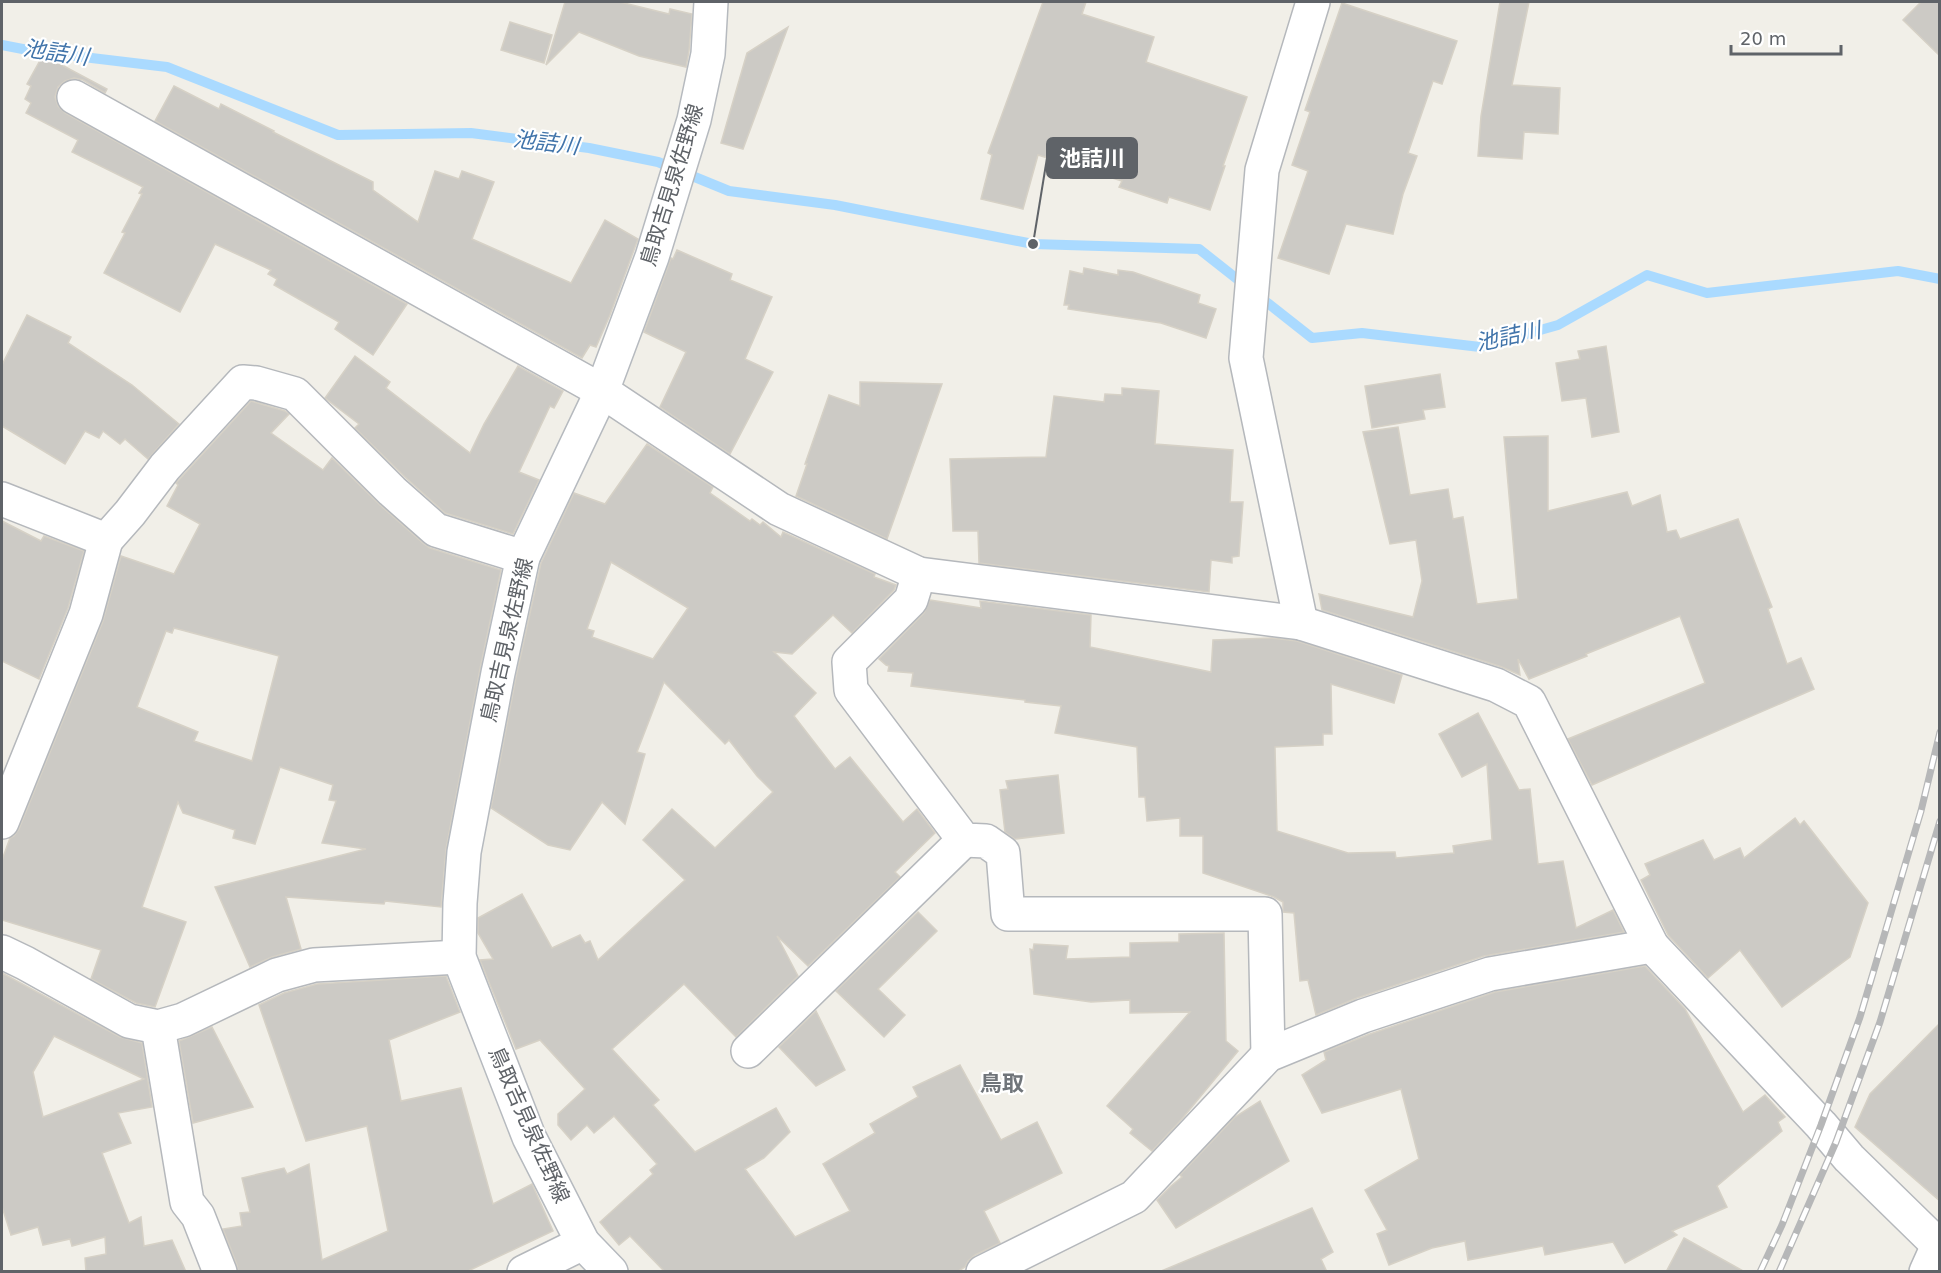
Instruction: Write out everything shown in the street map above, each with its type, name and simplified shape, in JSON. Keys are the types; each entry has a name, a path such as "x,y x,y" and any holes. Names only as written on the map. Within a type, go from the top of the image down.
{"street":[{"name":"鳥取吉見泉佐野線","path":"611,1272 583,1243 529,1137 459,957 464,852 498,673 524,557 602,391 652,257 694,120 708,54 711,2"},
{"path":"1301,623 1246,358 1262,170 1313,2"},
{"path":"74,97 602,391 779,509 919,574 1301,623 1496,685 1529,702 1652,946 1821,1125 1934,1252"},
{"path":"2,822 86,614 106,540 165,467 243,382 256,383 295,394 392,491 436,530 524,557"},
{"path":"2,499 106,540"},
{"path":"919,574 911,600 849,662 851,690 964,840"},
{"path":"748,1051 964,840 986,841 1003,853 1008,914 1265,914 1268,1055"},
{"path":"983,1272 1134,1197 1268,1055 1363,1016 1490,974 1652,946"},
{"path":"2,952 129,1021 158,1027 183,1020 277,975 314,965 459,957"},
{"path":"158,1027 187,1202 198,1216 220,1272"},
{"path":"524,1272 583,1243"}],"building":[{"path":"565,2 620,2 669,14 670,9 692,14 686,67 639,56 579,32 546,65"},
{"path":"1043,2 1086,2 1082,14 1154,37 1146,62 1247,97 1210,210 1169,197 1167,203 1119,187 1122,181 1038,155 1023,209 981,199 992,155 988,153"},
{"path":"1500,2 1529,2 1512,85 1560,88 1558,134 1524,132 1522,159 1478,156 1481,116"},
{"path":"1921,2 1940,2 1940,56 1903,20"},
{"path":"1342,3 1457,41 1442,84 1433,81 1408,153 1417,156 1403,194 1393,234 1346,224 1329,274 1278,258 1308,171 1292,165 1310,112 1305,110"},
{"path":"510,22 552,35 544,63 501,50"},
{"path":"788,27 743,149 721,143 747,53"},
{"path":"43,55 107,89 105,93 83,80 74,78 65,81 58,87 55,97 58,106 65,113 407,304 373,355 335,329 339,322 274,285 277,279 268,274 271,270 215,244 180,312 104,273 125,233 122,232 142,194 139,193 143,187 72,152 78,140 26,113 31,103 25,99 31,86 27,84"},
{"path":"174,86 219,109 221,104 373,182 373,190 418,222 435,171 459,179 462,171 494,182 472,239 571,283 605,220 638,239 596,347 590,345 582,358 155,121"},
{"path":"677,250 732,274 730,280 772,297 745,359 773,372 730,454 660,407 686,352 644,332 671,258 673,259"},
{"path":"1084,268 1118,275 1118,270 1133,272 1200,295 1198,303 1216,309 1206,338 1161,323 1068,309 1069,305 1064,305 1070,271 1083,274"},
{"path":"27,315 71,337 68,343 132,385 179,424 148,459 125,439 120,444 103,431 99,438 85,431 65,464 2,426 2,365"},
{"path":"1606,346 1619,432 1592,437 1586,398 1562,401 1556,363 1580,359 1578,351"},
{"path":"355,356 390,382 386,388 470,453 518,366 563,391 554,408 550,406 519,472 539,480 513,534 445,513 355,428 359,424 325,398"},
{"path":"1440,374 1445,407 1423,410 1425,419 1372,428 1365,386"},
{"path":"860,382 942,384 887,539 796,496 829,395 860,406"},
{"path":"1122,388 1159,391 1155,444 1233,450 1230,502 1243,502 1239,556 1232,557 1232,563 1211,560 1209,592 979,563 978,531 953,531 950,459 1046,457 1054,396 1104,402 1105,394 1122,395"},
{"path":"251,401 289,414 271,433 323,470 332,458 424,544 430,548 501,570 446,849 441,907 385,901 384,904 286,897 301,949 272,957 250,967 215,887 366,849 322,843 336,801 329,800 333,785 280,767 255,844 233,838 235,830 183,813 178,802 142,907 186,922 155,1007 136,1003 91,979 101,950 2,920 2,860 10,838 19,829 103,621 121,556 174,574 200,524 167,506 178,485 176,483","holes":["174,628 279,656 252,761 194,741 198,732 137,707 166,631 172,633"]},
{"path":"1398,427 1410,495 1448,489 1453,519 1463,517 1477,604 1518,599 1504,437 1548,436 1548,511 1627,492 1632,506 1660,495 1667,532 1676,530 1680,539 1738,519 1772,607 1768,609 1787,664 1801,658 1814,689 1592,785 1568,739 1705,683 1680,616 1529,679 1518,659 1520,675 1502,667 1322,610 1319,594 1413,617 1422,581 1416,540 1390,544 1363,432"},
{"path":"647,444 713,487 710,493 750,521 752,519 760,525 763,522 781,537 783,532 875,574 874,577 896,585 894,590 852,633 833,615 792,654 774,652 816,693 794,716 835,769 850,757 903,822 917,809 935,833 895,872 900,877 808,966 777,936 798,976 736,1037 684,984 612,1049 659,1100 653,1105 695,1152 776,1108 790,1132 764,1158 745,1169 795,1237 850,1211 823,1164 875,1133 870,1124 918,1097 913,1087 960,1065 1001,1140 1037,1122 1062,1173 984,1211 1000,1243 975,1255 965,1267 957,1272 665,1272 630,1236 619,1245 600,1222 653,1174 650,1170 657,1164 614,1116 594,1133 587,1125 571,1140 558,1125 558,1114 585,1089 540,1040 516,1049 480,960 493,959 478,933 478,918 522,894 552,948 580,935 585,943 590,941 598,960 685,880 643,840 672,809 715,848 773,792 757,776 729,740 725,744 664,682 637,752 645,754 625,824 602,802 570,850 548,845 491,808 541,563 574,493 605,504","holes":["611,562 688,608 653,659 592,637 594,631 587,629"]},
{"path":"2,521 41,541 44,536 84,551 68,608 39,679 2,661"},
{"path":"930,600 981,608 980,601 1091,615 1090,647 1211,672 1213,640 1272,638 1297,641 1402,675 1394,703 1331,684 1332,734 1323,734 1323,745 1275,747 1277,831 1348,853 1395,852 1396,858 1454,853 1453,846 1492,840 1487,764 1462,777 1439,734 1478,713 1519,790 1530,789 1538,864 1563,861 1576,928 1613,910 1624,932 1484,956 1357,998 1316,1015 1308,980 1300,981 1294,913 1283,912 1283,902 1274,897 1203,873 1203,836 1180,836 1180,818 1147,821 1145,797 1139,797 1137,747 1055,733 1061,706 911,686 913,673 888,671 889,666 879,659 924,613"},
{"path":"1058,775 1064,833 1015,839 1005,832 1000,790 1008,789 1006,781"},
{"path":"1795,818 1800,825 1804,821 1868,903 1850,957 1782,1007 1740,950 1708,978 1668,935 1641,880 1650,875 1645,864 1703,840 1714,860 1740,848 1744,858"},
{"path":"918,912 937,931 878,989 905,1015 884,1037 836,991"},
{"path":"1224,933 1226,1041 1238,1051 1152,1151 1130,1133 1133,1129 1107,1106 1190,1012 1130,1013 1130,1000 1091,1002 1034,994 1030,949 1033,950 1034,944 1068,946 1066,959 1130,957 1130,943 1179,942 1179,934"},
{"path":"1645,966 1685,1009 1743,1112 1765,1095 1785,1117 1778,1122 1782,1131 1717,1186 1727,1207 1672,1231 1677,1235 1625,1263 1613,1242 1545,1255 1543,1246 1468,1260 1465,1241 1432,1248 1389,1265 1377,1234 1387,1230 1365,1190 1419,1159 1401,1089 1322,1113 1302,1075 1326,1060 1324,1052 1495,992"},
{"path":"2,973 120,1037 142,1043 152,1107 118,1113 131,1143 102,1153 129,1223 141,1217 144,1246 172,1240 186,1272 86,1272 85,1258 106,1254 105,1237 72,1246 70,1239 43,1245 38,1227 11,1235 2,1207","holes":["54,1036 144,1079 43,1117 33,1072"]},
{"path":"446,976 460,1012 389,1040 401,1101 461,1088 493,1204 532,1184 553,1231 466,1272 238,1272 223,1229 242,1226 240,1213 250,1212 242,1178 284,1168 287,1174 309,1164 322,1260 388,1231 367,1126 306,1141 259,1005 284,993 317,984"},
{"path":"816,1011 845,1070 816,1086 779,1047"},
{"path":"1940,1023 1940,1201 1855,1127 1870,1094"},
{"path":"212,1027 253,1107 193,1123 179,1041"},
{"path":"1260,1101 1289,1161 1176,1228 1157,1200 1182,1177 1180,1175 1235,1117"},
{"path":"1312,1208 1333,1252 1321,1259 1327,1272 1159,1272"},
{"path":"1684,1238 1745,1272 1666,1272"}],"waterway":[{"name":"池詰川","path":"2,45 33,51 167,67 338,135 471,133 589,148 658,162 729,191 835,205 1033,244 1199,249 1312,338 1362,333 1480,347 1558,325 1647,275 1707,293 1898,271 1940,279"}],"railway":[{"path":"1760,1272 1782,1225 1860,1017 1921,811 1940,732"},
{"path":"1779,1272 1836,1142 1880,1022 1940,821"}],"place":[{"name":"池詰川","path":"1033,244"}],"district":[{"name":"鳥取","path":"1002,1083"}]}
